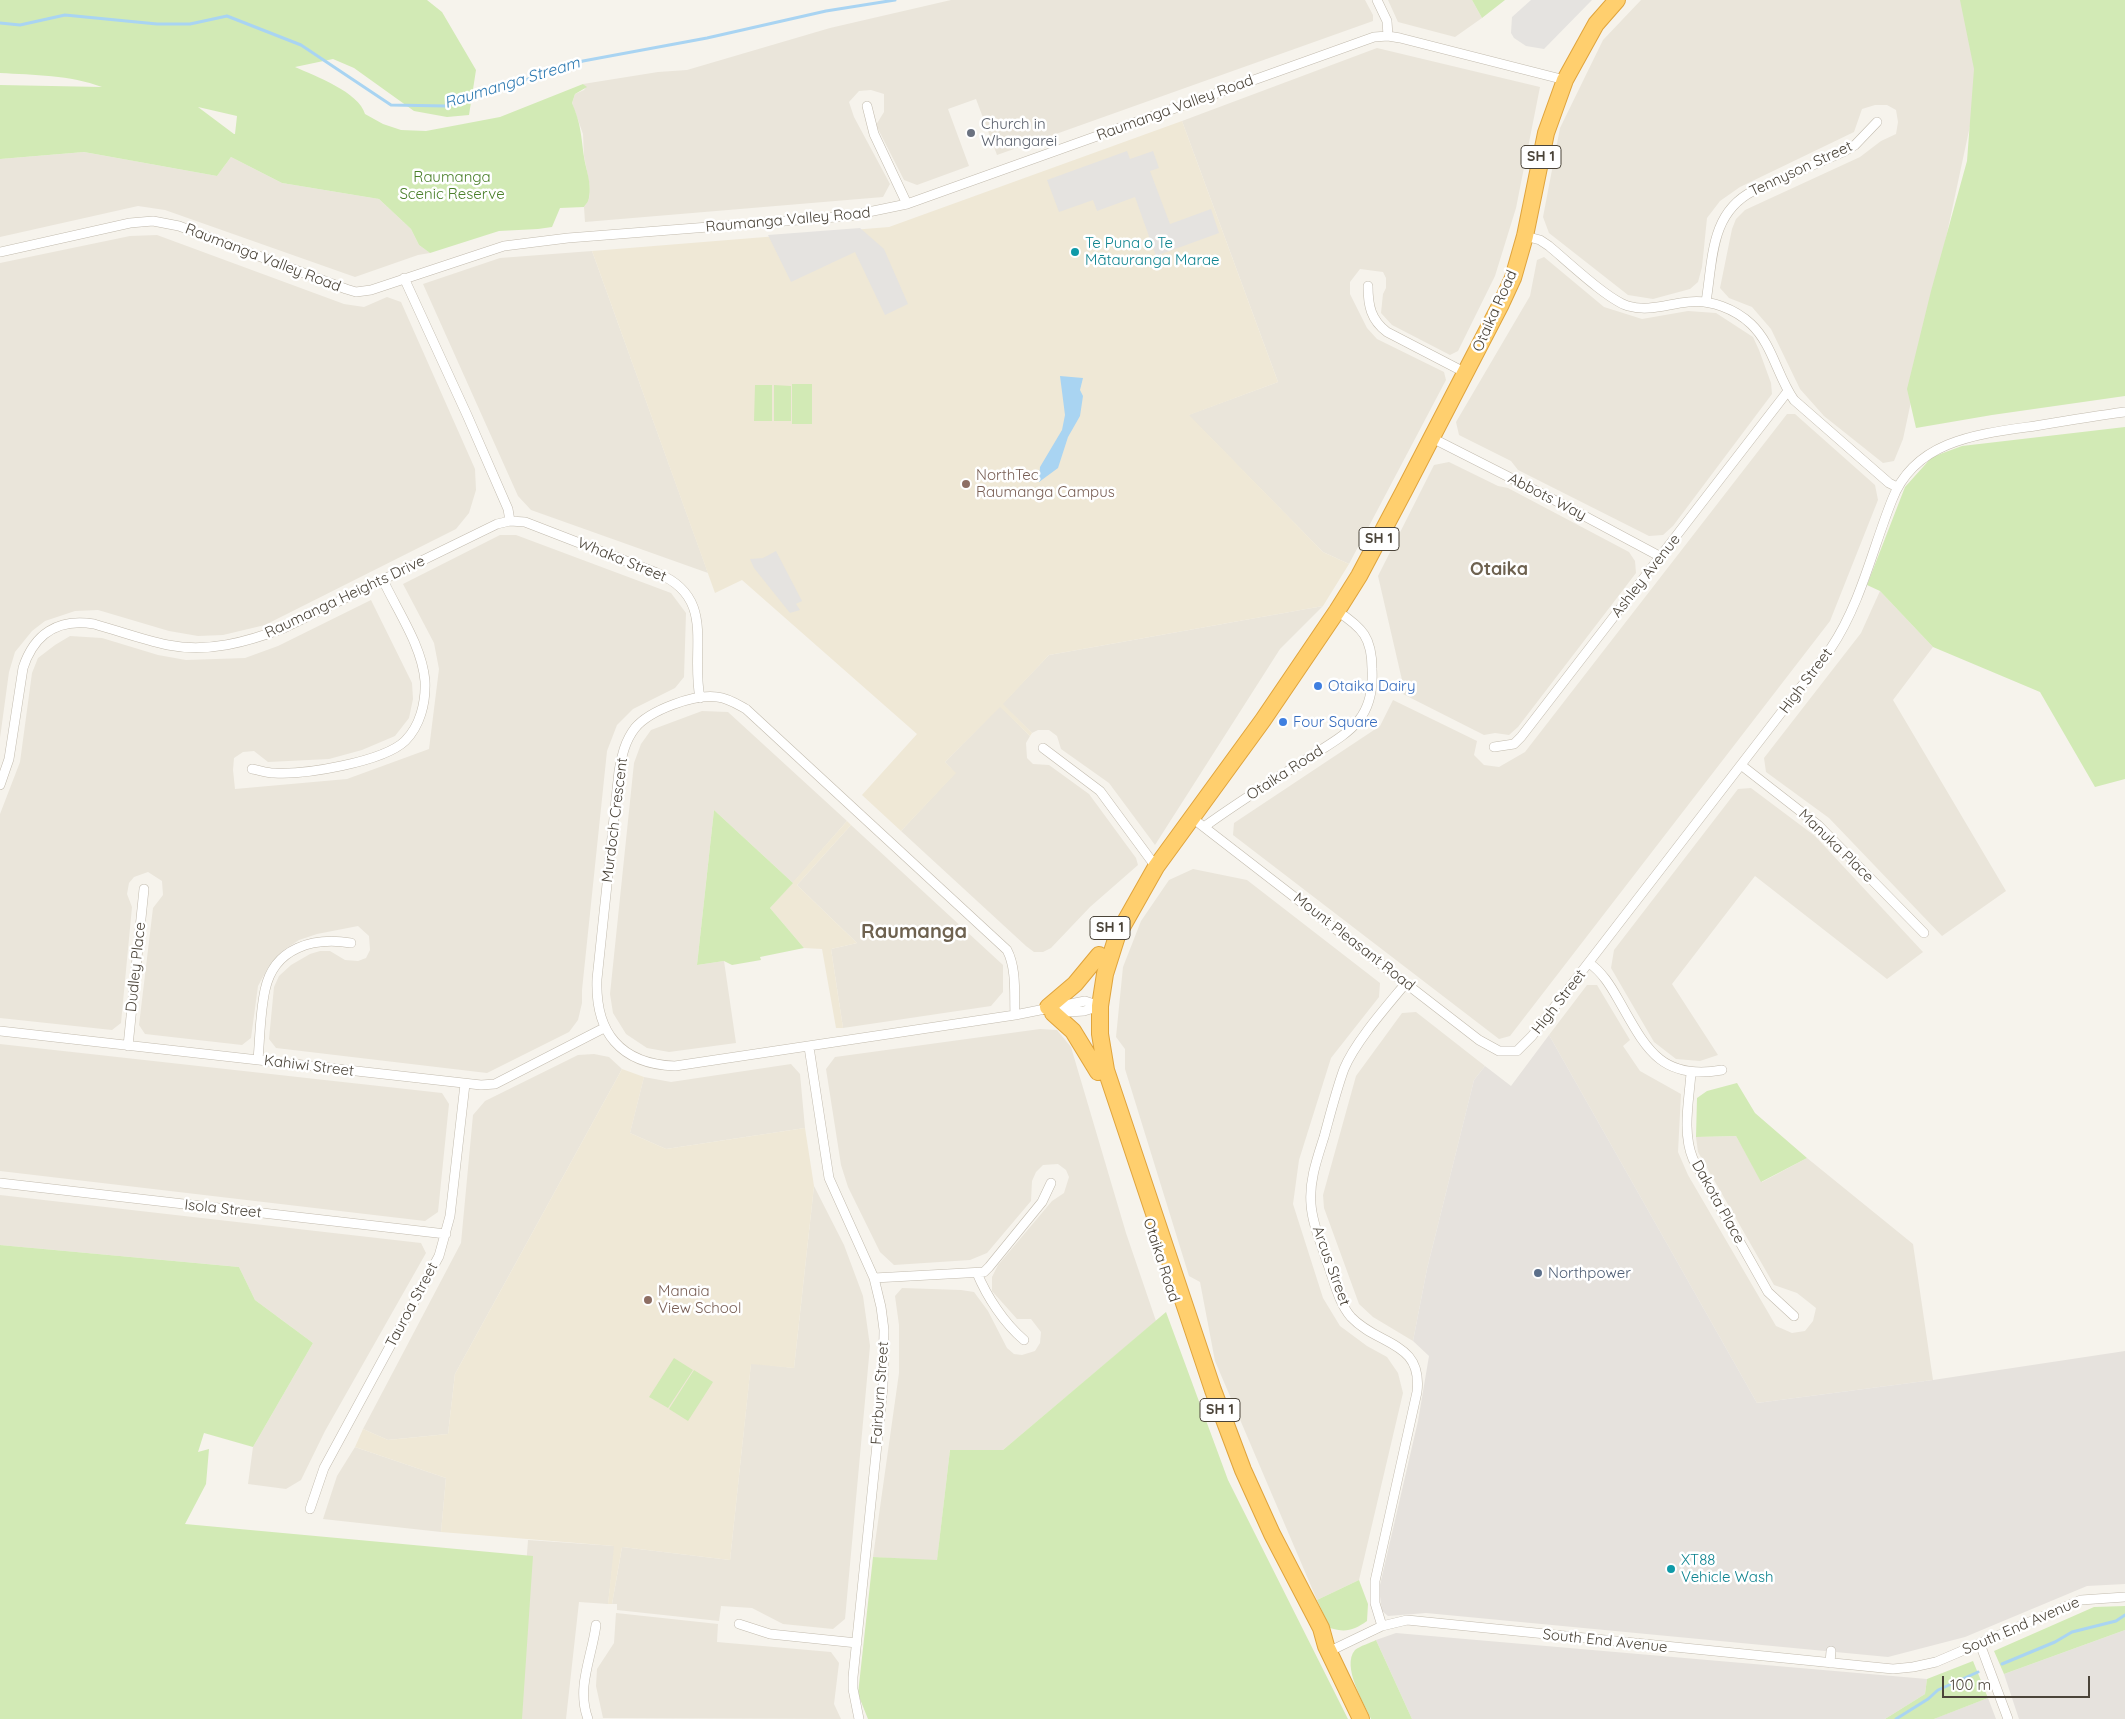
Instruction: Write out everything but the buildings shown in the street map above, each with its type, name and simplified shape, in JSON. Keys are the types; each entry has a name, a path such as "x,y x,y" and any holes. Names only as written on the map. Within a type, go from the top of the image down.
{"highway":[{"name":"Otaika Road","path":"1328,1648 1314,1635 1273,1555 1238,1478 1178,1313 1098,1072 1091,1037 1093,979 1099,955 1119,911 1134,889 1198,822 1359,576 1466,373 1513,278 1525,236 1546,133 1566,80 1596,24 1617,0"},
{"name":"Otaika Road","path":"1156,867 1117,936 1093,1006 1106,1070 1213,1390 1252,1491 1320,1628 1361,1719"},
{"path":"1098,1072 1073,1031 1046,1011 1075,984 1099,955"}],"street":[{"path":"1376,0 1386,21 1388,36"},
{"name":"Raumanga Valley Road","path":"0,252 119,224 153,221 179,226 356,292 370,290 488,250 528,242 849,216 907,204 1374,37 1388,36 1566,80"},
{"path":"867,106 874,134 907,204"},
{"name":"Tennyson Street","path":"1706,302 1716,238 1719,226 1729,208 1743,196 1855,145 1877,122"},
{"path":"1525,236 1540,240 1615,300 1629,306 1643,309 1688,302 1706,302 1732,311 1756,330 1768,345 1788,391 1808,413 1889,483 1897,487"},
{"path":"404,278 468,415 508,509 510,521"},
{"path":"1368,286 1368,303 1378,326 1466,373"},
{"name":"Ashley Avenue","path":"1494,747 1514,744 1521,737 1788,391"},
{"name":"High Street","path":"1522,1048 1840,635 1858,595 1897,487 1903,477 1919,461 1942,447 1956,442 2003,430 2125,412"},
{"name":"Abbots Way","path":"1432,438 1562,504 1660,557"},
{"name":"Raumanga Heights Drive","path":"0,785 9,759 23,668 27,656 38,640 57,627 83,622 169,645 202,648 223,646 249,640 284,628 497,524 510,521"},
{"name":"Whaka Street","path":"510,521 525,522 657,573 671,579 682,588 689,595 696,617 698,688 700,698"},
{"path":"252,769 274,773 348,764 385,754 404,742 412,733 418,723 424,698 425,682 422,665 416,647 383,580"},
{"name":"Otaika Road","path":"1198,822 1339,738 1360,719 1366,708 1373,685 1370,647 1364,632 1354,622 1337,611"},
{"name":"Murdoch Crescent","path":"1016,1016 1013,968 1007,950 746,709 736,703 718,697 700,698 668,707 645,718 631,734 622,754 597,979 598,1008 604,1028 624,1052 648,1063 667,1066 683,1065 809,1047 1016,1016 1046,1011 1093,1006"},
{"path":"1043,748 1100,791 1156,867"},
{"name":"Manuka Place","path":"1741,765 1818,825 1924,933"},
{"name":"Mount Pleasant Road","path":"1198,822 1491,1048 1504,1052 1517,1051 1522,1048"},
{"name":"Dudley Place","path":"128,1046 144,889"},
{"path":"258,1060 265,990 279,962 297,948 317,941 331,940 351,943"},
{"path":"1589,963 1600,972 1610,986 1650,1052 1665,1063 1691,1073 1722,1070"},
{"name":"Arcus Street","path":"1382,1626 1375,1603 1375,1581 1418,1392 1418,1372 1412,1359 1402,1349 1363,1328 1347,1312 1339,1295 1312,1214 1310,1196 1314,1168 1345,1067 1360,1042 1406,983"},
{"name":"Kahiwi Street","path":"0,1031 465,1084 495,1084 604,1028"},
{"name":"Fairburn Street","path":"809,1047 829,1178 874,1278 881,1307 884,1356 852,1689 859,1719"},
{"name":"Dakota Place","path":"1691,1073 1687,1126 1688,1147 1693,1159 1768,1292 1794,1316"},
{"name":"Tauroa Street","path":"310,1509 324,1468 439,1256 450,1216 465,1084"},
{"path":"874,1278 984,1272 1042,1202 1051,1183"},
{"name":"Isola Street","path":"0,1184 446,1234"},
{"path":"977,1273 983,1288 1007,1323 1024,1340"},
{"name":"South End Avenue","path":"1382,1626 1407,1620 1893,1669 1936,1662 2081,1600 2125,1597"},
{"path":"739,1624 770,1634 856,1643"},
{"path":"588,1719 584,1705 585,1670 594,1643 596,1626"},
{"path":"1328,1648 1382,1626"},
{"path":"1980,1644 2008,1719"},
{"path":"1830,1664 1831,1651"}],"shaded area":[{"path":"951,0 1365,0 1373,15 1373,21 997,155 976,99 948,109 969,166 917,185 904,180 876,125 884,112 884,94 871,90 859,91 849,102 854,117 890,184 883,197 585,222 584,207 589,199 590,187 584,156 583,134 572,103 575,94 586,87 583,84 658,72 687,70 830,28"},
{"path":"1388,0 1472,0 1482,18 1455,37 1398,22"},
{"path":"1531,0 1592,0 1544,49 1526,46 1514,38 1511,33 1512,17"},
{"path":"1641,0 2037,0 1980,79 1903,439 1894,461 1883,463 1824,416 1800,389 1771,329 1752,307 1729,298 1720,288 1732,229 1736,219 1745,210 1860,157 1881,141 1896,134 1898,122 1896,110 1887,105 1875,105 1862,109 1854,132 1740,187 1720,201 1707,218 1702,267 1698,282 1690,289 1653,299 1628,295 1549,233 1543,217 1560,128 1603,40"},
{"path":"1377,48 1540,87 1516,208 1495,276 1458,351 1450,355 1392,325 1381,313 1383,294 1386,288 1386,278 1383,272 1360,269 1350,282 1350,294 1367,328 1377,339 1444,372 1446,380 1349,564 1323,552 1188,415 1278,382 1182,121"},
{"name":"NorthTec Raumanga Campus","path":"1182,121 1278,382 1189,415 1323,552 1349,564 1323,606 1049,655 1003,704 1032,733 1030,736 1000,707 945,762 956,773 901,831 862,795 917,734 742,580 715,593 592,251 889,227"},
{"path":"1127,151 1130,159 1153,151 1159,168 1150,171 1170,224 1211,209 1219,233 1156,256 1135,197 1097,211 1093,200 1059,212 1047,180"},
{"path":"84,152 217,176 231,157 282,183 379,199 411,229 419,245 430,253 418,255 355,277 165,210 138,206 0,237 0,159"},
{"path":"860,228 884,249 908,304 885,315 855,252 791,282 768,235"},
{"path":"157,235 344,304 364,307 387,297 401,302 475,469 476,490 469,513 456,529 265,625 223,635 198,636 169,631 98,610 75,611 45,621 32,631 15,652 9,672 0,738 0,263 130,236"},
{"path":"592,251 708,573 531,510 518,496 423,284 500,258"},
{"path":"1544,257 1604,307 1642,319 1688,311 1716,313 1753,337 1759,350 1771,383 1772,394 1673,526 1663,535 1649,536 1518,470 1511,461 1459,435 1456,422 1530,296 1537,260"},
{"path":"1787,414 1795,414 1875,485 1878,500 1830,621 1510,1036 1499,1039 1233,835 1234,823 1380,726 1393,700 1477,741 1474,755 1484,765 1499,767 1525,752"},
{"path":"1449,462 1498,486 1508,488 1629,552 1635,561 1636,573 1518,727 1509,735 1495,733 1484,735 1397,691 1402,680 1378,576 1434,465"},
{"path":"500,535 516,535 671,593 686,613 684,677 675,688 633,709 617,725 607,751 582,1003 578,1020 569,1032 487,1073 276,1048 269,1039 274,987 279,976 291,965 310,954 320,951 330,951 345,960 358,961 366,958 370,950 369,936 358,926 317,934 299,940 284,950 269,966 258,986 251,1038 242,1045 145,1034 139,1025 153,908 163,895 162,881 148,872 134,877 129,883 127,894 132,907 121,1023 112,1030 0,1018 0,814 20,762 32,673 38,658 70,636 102,638 158,655 186,660 245,658 278,646 371,600 412,683 413,699 409,718 395,736 362,750 329,759 268,762 254,751 243,752 234,758 235,789 347,779 429,749 439,669 434,643 403,584"},
{"path":"776,551 802,601 796,604 800,610 790,613 754,568 750,559 763,558"},
{"path":"1880,591 1933,647 1893,700 2006,891 1942,936 1829,818 1766,772 1764,758 1861,633"},
{"path":"1323,606 1280,649 1155,845 1109,783 1061,749 1057,736 1049,730 1038,730 1032,733 1002,704 1049,655"},
{"path":"1000,706 1030,736 1026,743 1027,758 1033,764 1049,765 1089,794 1136,858 1138,865 1090,907 1051,948 1043,952 1034,952 1026,946 901,831 955,773 945,762"},
{"path":"702,711 728,712 847,821 793,883 714,810 697,965 724,961 736,1043 669,1052 647,1048 626,1034 613,1013 610,994 634,763 641,744 651,730"},
{"path":"1751,788 1815,836 1923,952 1887,979 1755,876 1672,984 1718,1055 1700,1061 1676,1059 1654,1042 1611,968 1614,950 1738,789"},
{"path":"847,821 851,825 797,885 857,943 831,949 843,1028 836,1028 822,949 804,948 770,908"},
{"path":"851,825 1003,965 1003,992 991,1006 843,1028 831,949 857,943 797,885"},
{"path":"1193,869 1247,880 1380,983 1379,997 1331,1058 1299,1160 1293,1204 1323,1298 1340,1326 1367,1346 1387,1357 1398,1373 1403,1393 1359,1580 1317,1600 1215,1361 1200,1282 1189,1276 1125,1069 1125,1049 1116,1037 1123,967 1141,921 1169,880"},
{"path":"1587,985 1597,985 1630,1040 1623,1046 1640,1071 1681,1094 1678,1152 1688,1175 1776,1326 1792,1333 1805,1331 1813,1321 1816,1308 1797,1293 1774,1285 1698,1152 1696,1137 1736,1136 1762,1182 1807,1158 1913,1244 1933,1380 1757,1403 1549,1035"},
{"path":"1416,1012 1485,1066 1474,1080 1427,1269 1413,1341 1373,1317 1359,1304 1324,1208 1323,1195 1356,1076 1402,1013"},
{"path":"1040,1029 1057,1030 1071,1047 1126,1233 1156,1321 1003,1450 950,1450 937,1561 873,1557 899,1373 899,1325 895,1296 902,1288 974,1292 988,1311 1007,1348 1014,1354 1022,1355 1035,1351 1040,1343 1041,1332 1031,1319 1017,1319 992,1291 992,1277 998,1265 1052,1201 1064,1193 1069,1177 1066,1170 1058,1164 1043,1165 1036,1172 1032,1181 1031,1201 987,1253 970,1260 894,1265 880,1252 848,1187 841,1165 826,1069 835,1057"},
{"path":"1549,1035 1757,1403 1933,1380 2125,1351 2125,1584 2087,1586 1965,1637 1888,1657 1426,1613 1388,1616 1382,1611 1379,1589 1418,1421 1429,1356 1413,1341 1427,1269 1474,1080 1485,1066 1511,1086"},
{"path":"0,1044 442,1093 449,1104 438,1212 425,1221 0,1171"},
{"path":"594,1054 609,1057 622,1069 455,1374 448,1434 388,1440 363,1429 461,1243 473,1115 485,1101 578,1055"},
{"path":"791,1064 800,1074 805,1128 666,1149 630,1133 644,1077 671,1082"},
{"name":"Manaia View School","path":"622,1069 644,1077 630,1133 666,1149 805,1128 814,1186 794,1368 751,1364 730,1560 622,1547 612,1604 608,1604 614,1546 441,1532 446,1478 355,1447 363,1429 388,1440 448,1434 455,1374"},
{"path":"814,1186 844,1245 863,1296 870,1346 845,1619 833,1629 783,1624 752,1608 721,1606 719,1621 617,1610 617,1604 612,1604 622,1547 730,1560 751,1363 794,1368"},
{"path":"0,1195 421,1243 426,1253 325,1431 301,1480 286,1489 248,1484 253,1447 313,1343 255,1300 239,1267 0,1245"},
{"path":"355,1447 446,1478 441,1532 323,1519 337,1476"},
{"path":"528,1540 615,1546 608,1604 579,1602 566,1719 515,1719"},
{"path":"616,1613 718,1624 717,1642 831,1652 839,1663 834,1704 841,1719 603,1718 596,1686 597,1669 614,1643"},
{"path":"2125,1630 2125,1719 2019,1719 2004,1674"},
{"path":"1396,1633 1927,1679 1925,1694 1885,1719 1412,1719 1376,1640"},
{"path":"1988,1698 1996,1719 1934,1719 1936,1718"}],"green space":[{"name":"Raumanga Scenic Reserve","path":"0,0 427,0 442,12 476,70 469,115 447,117 414,111 354,68 333,59 295,67 345,92 361,106 365,114 383,124 401,130 426,131 500,117 583,84 587,87 575,94 572,103 580,130 589,182 589,198 584,207 560,208 552,227 499,231 430,253 419,245 411,229 379,199 282,183 231,157 217,176 84,152 0,159 0,85 102,87 65,78 0,73","holes":["198,107 237,116 234,134"]},
{"path":"1472,0 1505,0 1482,18"},
{"path":"1960,0 2125,0 2125,396 1916,428 1907,389 1931,291 1967,161 1974,69"},
{"path":"792,384 812,384 812,424 792,424"},
{"path":"755,385 772,385 772,421 754,421"},
{"path":"774,385 791,386 791,421 774,421"},
{"path":"2125,427 2125,779 2095,787 2040,692 1933,647 1880,591 1867,585 1905,487 1932,457 1962,446"},
{"path":"714,810 793,883 770,908 804,948 760,957 761,960 732,965 724,961 697,965"},
{"path":"1737,1083 1755,1113 1807,1158 1761,1182 1736,1136 1696,1137 1697,1098 1707,1091"},
{"path":"0,1245 239,1267 255,1300 313,1343 253,1447 204,1433 198,1452 209,1449 206,1484 185,1524 533,1556 522,1719 0,1719"},
{"path":"1166,1312 1228,1480 1348,1719 868,1719 858,1694 873,1557 937,1560 950,1450 1003,1450"},
{"path":"674,1358 693,1370 668,1408 649,1397"},
{"path":"694,1370 713,1382 688,1421 669,1409"},
{"path":"1359,1580 1368,1604 1367,1621 1350,1630 1330,1628 1317,1600"},
{"path":"2125,1606 2125,1630 2004,1674 1994,1651 2094,1607"},
{"path":"1376,1640 1412,1719 1371,1719 1359,1694 1352,1675 1351,1657 1355,1650"},
{"path":"1973,1661 1988,1698 1934,1719 1885,1719 1925,1694 1927,1679"}],"water":[{"path":"1060,376 1083,378 1080,390 1083,396 1080,416 1068,437 1058,468 1039,482 1040,467 1062,430 1065,415"}],"waterway":[{"name":"Raumanga Stream","path":"0,23 20,25 65,15 157,24 190,24 227,16 301,45 391,105 446,106 583,61 707,38 826,11 895,0"},
{"path":"2002,1664 2055,1642 2072,1632 2116,1621 2125,1615"},
{"path":"1896,1719 1928,1699 1938,1690 1978,1672"}],"place":[{"name":"Church in Whangarei","path":"971,133"},
{"name":"Te Puna o Te Mātauranga Marae","path":"1075,252"},
{"name":"NorthTec Raumanga Campus","path":"966,484"},
{"name":"Otaika Dairy","path":"1318,686"},
{"name":"Four Square","path":"1283,722"},
{"name":"Northpower","path":"1538,1273"},
{"name":"Manaia View School","path":"648,1300"},
{"name":"XT88 Vehicle Wash","path":"1671,1569"}],"district":[{"name":"Otaika","path":"1499,570"},
{"name":"Raumanga","path":"914,932"}]}
